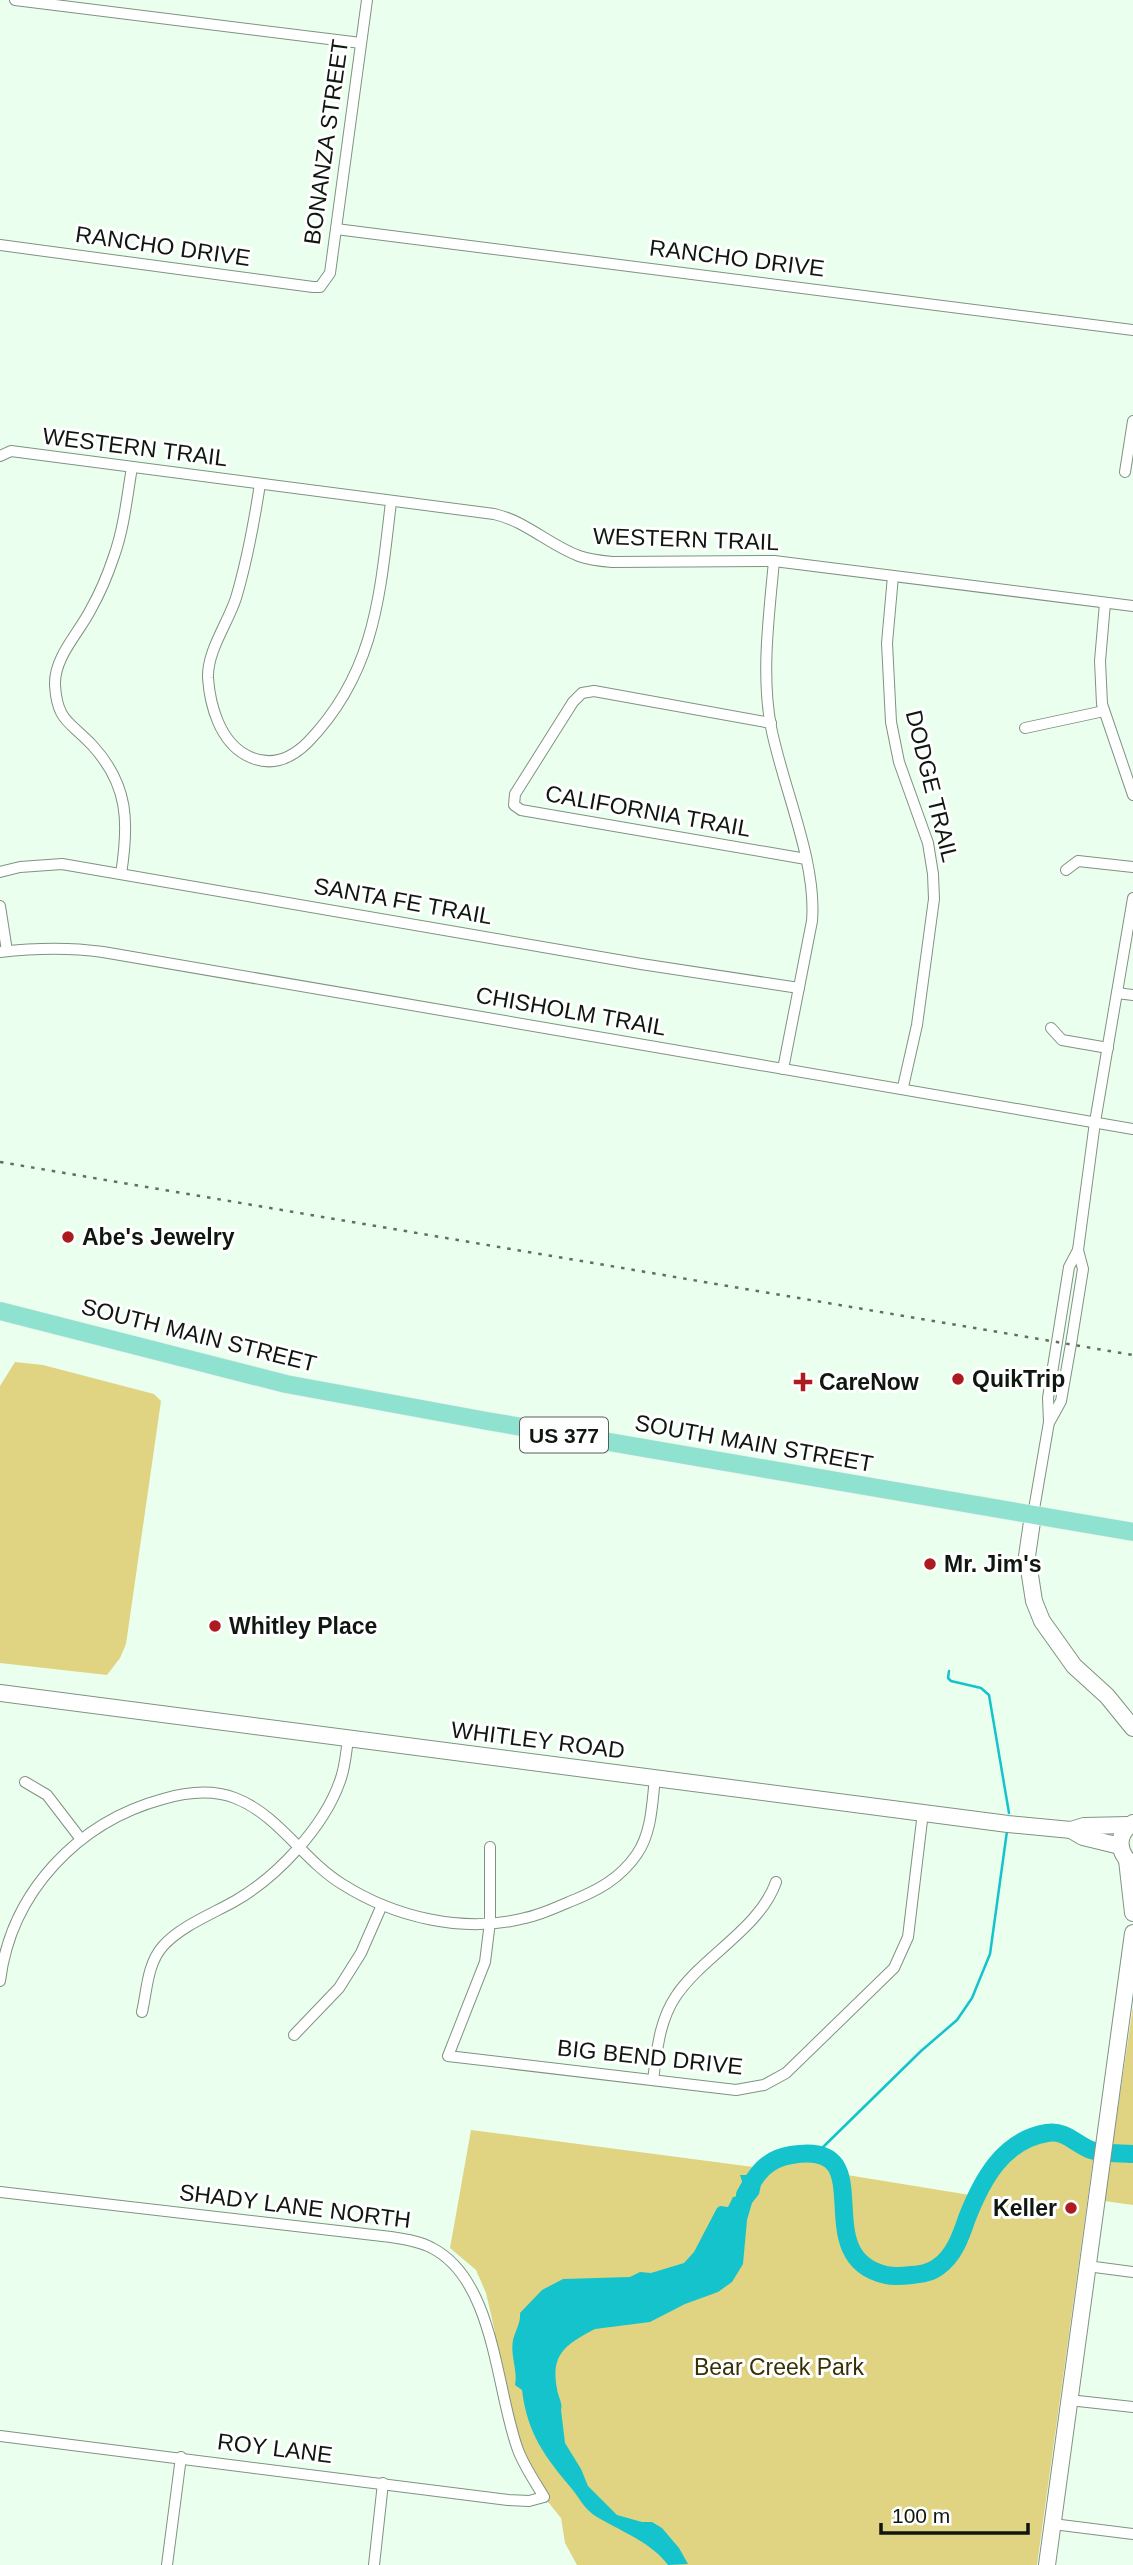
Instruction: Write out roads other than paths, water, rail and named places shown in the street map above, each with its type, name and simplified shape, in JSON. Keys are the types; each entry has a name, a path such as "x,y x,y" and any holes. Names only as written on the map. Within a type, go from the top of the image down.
{"main road":[{"name":"SOUTH MAIN STREET","path":"0,1311 286,1384 487,1422 1133,1532"}],"street":[{"path":"15,0 361,43"},
{"name":"BONANZA STREET","path":"320,286 330,273 367,0"},
{"name":"RANCHO DRIVE","path":"336,229 1133,330"},
{"name":"RANCHO DRIVE","path":"0,245 320,286"},
{"path":"1125,472 1133,421"},
{"name":"WESTERN TRAIL","path":"0,456 11,451 502,516 522,524 577,556 594,560 774,561 1133,606"},
{"path":"121,874 127,834 120,788 115,775 92,745 64,720 55,696 55,680 59,662 91,610 115,555 132,467"},
{"path":"260,484 251,541 235,600 213,654 208,675 214,711 227,738 240,752 267,761 291,757 320,729 343,698 361,663 372,630 379,593 391,502"},
{"path":"774,561 766,638 771,723 779,764 806,859 814,902 783,1069"},
{"name":"DODGE TRAIL","path":"893,576 887,643 891,722 899,762 928,843 934,900 916,1025 903,1087"},
{"path":"1105,603 1100,661 1104,711 1128,761 1133,795"},
{"name":"CALIFORNIA TRAIL","path":"771,723 594,691 583,693 573,702 515,794 513,806 521,810 597,825 806,859"},
{"path":"1025,729 1104,711"},
{"path":"1066,870 1078,860 1133,867"},
{"name":"SANTA FE TRAIL","path":"0,872 20,867 62,864 602,957 799,988"},
{"path":"1133,898 1095,1122 1078,1250 1069,1267 1048,1398 1049,1422 1027,1556 1034,1601 1042,1621 1074,1666 1107,1696 1133,1731"},
{"path":"0,906 4,952"},
{"name":"CHISHOLM TRAIL","path":"4,952 57,949 103,951 783,1069 903,1087 1133,1129"},
{"path":"1117,993 1133,995"},
{"path":"1051,1028 1062,1040 1108,1048"},
{"name":"WHITLEY ROAD","path":"0,1693 1071,1830 1127,1857"},
{"path":"142,2012 154,1959 162,1947 176,1935 250,1893 281,1867 311,1833 333,1798 340,1781 348,1739"},
{"path":"0,1981 1,1963 12,1930 22,1909 48,1872 80,1838 126,1811 185,1793 224,1795 251,1805 341,1883 382,1905 411,1916 470,1923 490,1922 523,1919 545,1912 614,1881 638,1853 645,1840 655,1778"},
{"path":"25,1782 47,1795 80,1838"},
{"name":"BIG BEND DRIVE","path":"490,1922 485,1962 448,2056 730,2090 750,2089 770,2083 796,2066 894,1968 908,1937 923,1812"},
{"path":"1131,1824 1120,1838 1127,1857 1133,1913"},
{"name":"WHITLEY ROAD","path":"1071,1830 1084,1826 1131,1824"},
{"path":"490,1847 490,1922"},
{"path":"653,2080 660,2032 674,1999 685,1984 765,1905 776,1882"},
{"path":"294,2035 339,1988 361,1953 382,1905"},
{"path":"1046,2565 1133,1933"},
{"name":"SHADY LANE NORTH","path":"0,2192 391,2236 432,2247 448,2258 458,2270 481,2311 500,2371 507,2410 519,2451 544,2497"},
{"path":"1087,2266 1133,2272"},
{"path":"1069,2400 1133,2407"},
{"name":"ROY LANE","path":"0,2436 508,2500 529,2501 544,2497"},
{"path":"167,2565 181,2457"},
{"path":"374,2565 383,2483"},
{"path":"1052,2524 1133,2534"}],"water":[{"path":"750,2170 762,2180 759,2194 752,2203 747,2220 743,2264 732,2282 718,2292 685,2304 650,2322 595,2329 569,2345 563,2351 556,2367 555,2377 565,2443 588,2486 617,2515 652,2522 662,2528 688,2564 668,2565 644,2543 589,2511 546,2455 528,2419 522,2390 515,2385 513,2340 520,2313 542,2290 563,2279 630,2277 640,2272 651,2273 684,2263 694,2252 717,2208 728,2207 733,2197 738,2196 743,2184 740,2175 747,2175"}],"waterway":[{"path":"949,1671 948,1678 951,1681 981,1688 989,1695 1009,1813"},
{"path":"818,2152 921,2051 957,2020 972,1998 990,1954 1007,1831"},
{"path":"745,2195 758,2174 775,2160 791,2155 819,2155 834,2164 841,2181 850,2246 862,2264 886,2275 922,2274 932,2271 948,2257 987,2176 1006,2153 1018,2144 1032,2137 1054,2133 1065,2135 1096,2151 1133,2154"}],"railway":[{"path":"0,1162 1133,1355"}],"place":[{"name":"Abe's Jewelry","path":"68,1237"},
{"name":"QuikTrip","path":"958,1379"},
{"name":"CareNow","path":"803,1382"},
{"name":"Mr. Jim's","path":"930,1564"},
{"name":"Whitley Place","path":"215,1626"},
{"name":"Keller","path":"1071,2208"}],"park label":[{"name":"Bear Creek Park","path":"779,2367"}]}
